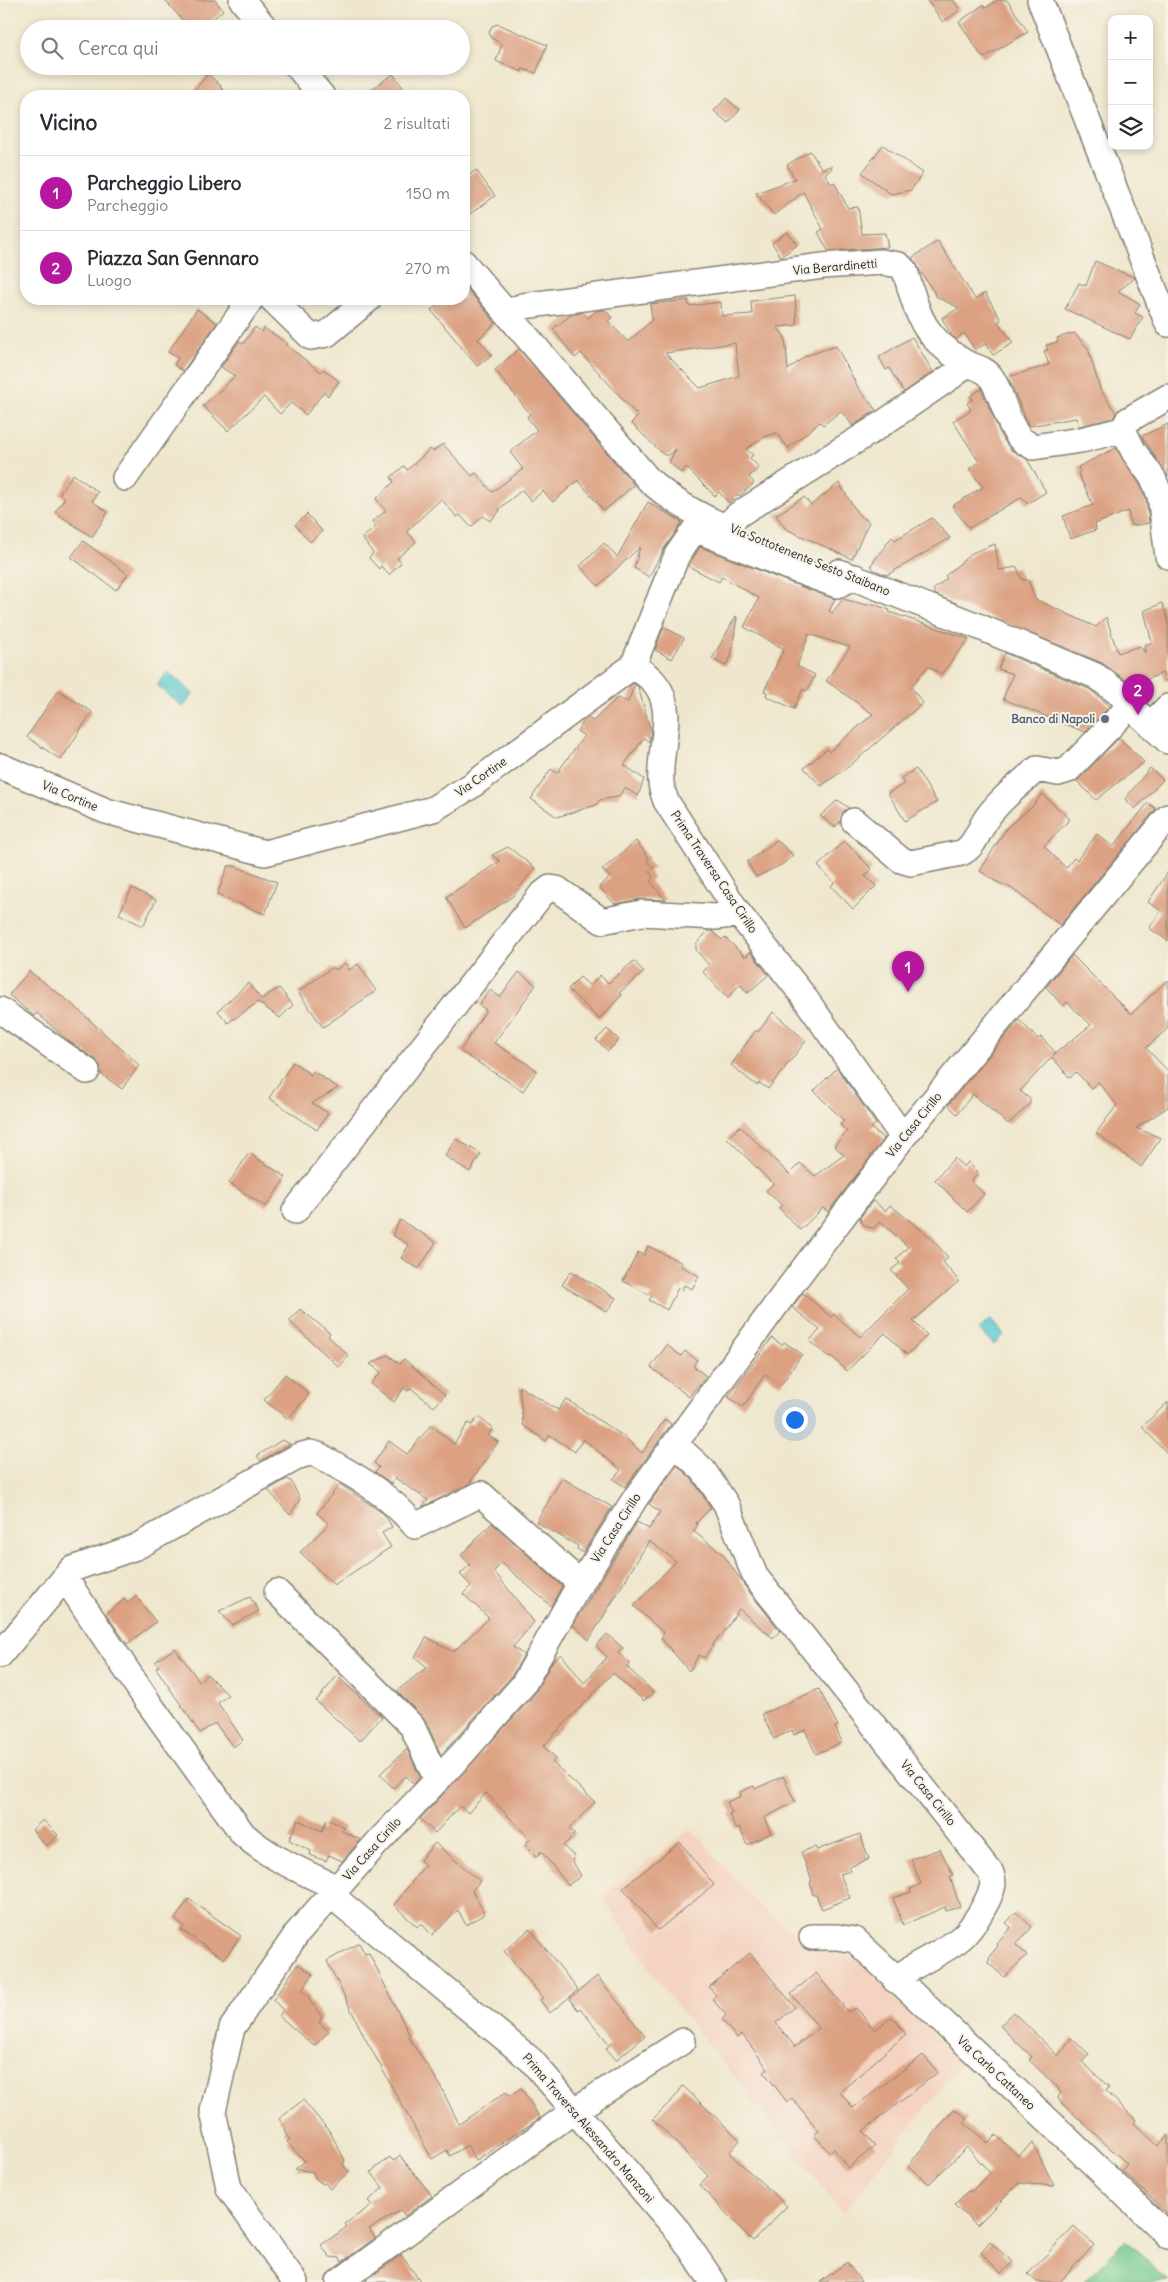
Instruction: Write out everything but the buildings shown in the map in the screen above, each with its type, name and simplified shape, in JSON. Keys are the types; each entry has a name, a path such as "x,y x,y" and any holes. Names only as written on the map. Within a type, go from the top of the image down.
{"street":[{"path":"242,0 259,20"},
{"path":"1040,0 1168,324"},
{"path":"304,75 317,90"},
{"name":"Via Berardinetti","path":"506,313 523,306 823,266 881,262 899,265 905,271 921,321 942,348 966,364 982,369 991,377 1018,437 1034,447 1081,440 1123,430"},
{"name":"Via Sottotenente Sesto Staibano","path":"470,271 648,479 663,493 698,515 796,558 854,577 1096,676 1120,694 1130,706 1162,724"},
{"path":"125,478 247,305"},
{"path":"278,305 311,336 327,334 362,305"},
{"path":"725,527 739,514 873,430 955,374 966,364"},
{"path":"1168,397 1128,420 1123,430 1134,452 1153,478 1160,495 1168,556"},
{"path":"633,666 678,555 695,529 837,585 854,577"},
{"name":"Via Cortine","path":"0,766 106,811 265,852 434,809 471,786 633,666"},
{"name":"Prima Traversa Casa Cirillo","path":"633,666 648,675 657,684 663,696 666,710 660,766 661,784 666,801 739,914 802,994 903,1137"},
{"path":"854,821 901,860 911,863 968,850 987,817 1037,769 1058,773 1068,770 1130,706"},
{"name":"Via Casa Cirillo","path":"295,2282 229,2188 213,2112 232,2028 298,1932 523,1685 581,1584 636,1497 779,1301 903,1137 1168,817"},
{"path":"295,1211 541,895 550,888 557,889 602,921 642,913 715,917 739,914"},
{"path":"0,1010 87,1071"},
{"name":"Via Casa Cirillo","path":"675,1444 703,1470 726,1504 755,1576 991,1873 993,1884 984,1905 970,1928 961,1938 908,1969 895,1980"},
{"path":"0,1655 72,1569 136,1547 299,1456 310,1453 318,1454 375,1487 400,1508 415,1526 481,1494 581,1584"},
{"name":"Prima Traversa Alessandro Manzoni","path":"69,1584 148,1702 244,1834 256,1845 280,1861 334,1891 531,2060 679,2232 713,2282"},
{"path":"277,1592 412,1726 437,1780"},
{"name":"Via Carlo Cattaneo","path":"812,1937 837,1937 855,1940 895,1980 1051,2123 1168,2236"},
{"path":"339,2282 575,2110 682,2042"}],"shaded area":[{"path":"691,1829 759,1906 806,1943 859,1959 961,2063 843,2213 652,1974 602,1896"}],"green space":[{"path":"1125,2240 1168,2281 1168,2282 1085,2282"}],"water":[{"path":"168,672 193,694 183,707 157,685"},
{"path":"990,1319 1004,1335 994,1345 979,1330"}],"place":[{"name":"Piazza San Gennaro","path":"1138,715"},
{"name":"Banco di Napoli","path":"1105,719"},
{"name":"Parcheggio Libero","path":"908,992"}]}
